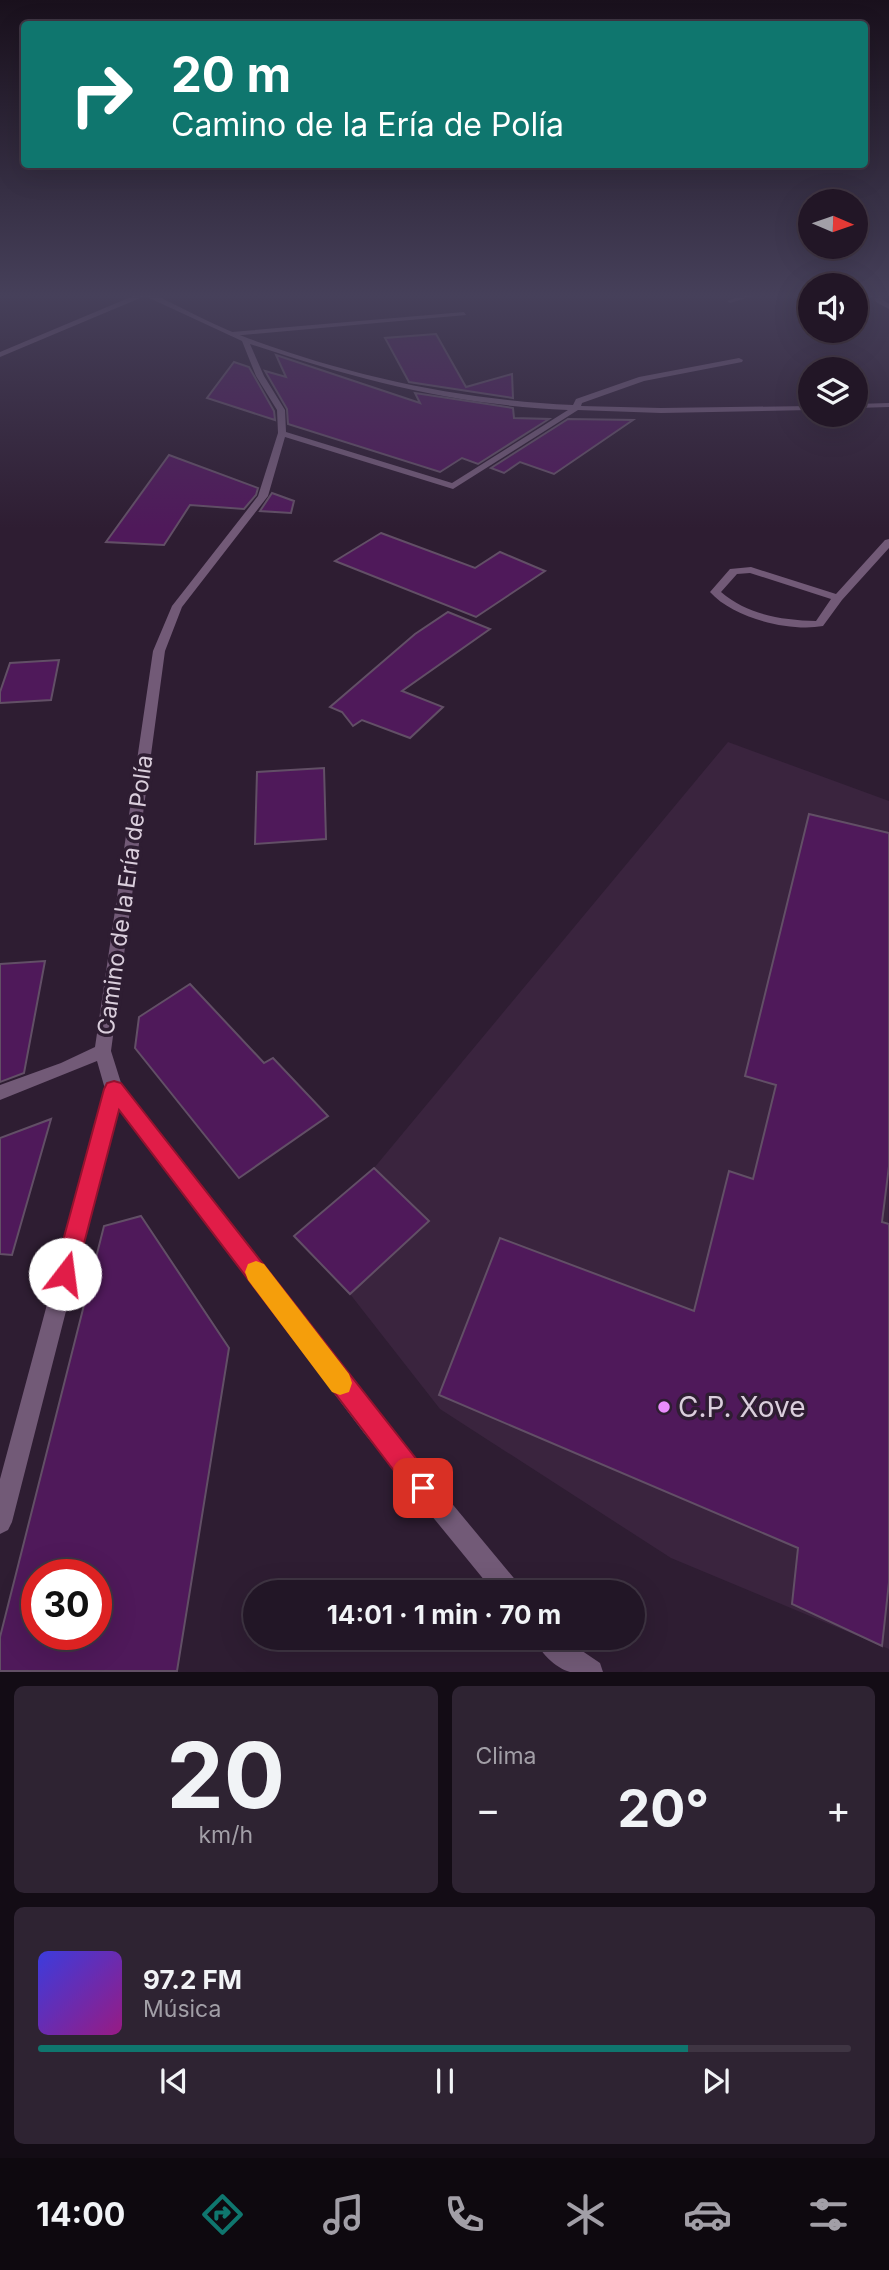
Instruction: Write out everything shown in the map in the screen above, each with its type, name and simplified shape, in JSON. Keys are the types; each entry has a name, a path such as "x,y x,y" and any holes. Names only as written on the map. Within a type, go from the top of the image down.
{"street":[{"name":"Camino de la Ería de Polía","path":"258,372 281,410 282,433 263,496 177,606 159,651 103,1051 114,1089 372,1425 499,1580"},
{"path":"347,372 415,389 575,409 798,408"},
{"path":"282,433 453,486 575,409 579,401 642,379 676,372"},
{"path":"868,406 889,405"},
{"path":"838,598 751,570 734,571 715,592 725,602 786,624 819,624 838,598 889,542"},
{"path":"0,1093 103,1051"},
{"path":"0,1522 114,1089"},
{"path":"558,1650 592,1671"}],"shaded area":[{"path":"728,742 889,801 889,1649 671,1558 440,1409 350,1294 429,1222 374,1168"}],"building":[{"path":"226,372 252,372 274,411 275,420 207,398"},
{"path":"266,372 286,377 284,372 327,372 420,403 415,393 513,408 514,418 549,419 478,464 462,458 440,472 288,424 287,409"},
{"path":"404,372 458,372 466,387 512,374 513,398 409,382"},
{"path":"568,419 633,420 554,474 520,462 504,473 491,468"},
{"path":"169,455 258,488 256,495 244,509 190,505 164,545 106,542"},
{"path":"272,493 294,501 291,513 260,511"},
{"path":"381,533 475,568 500,552 545,571 476,617 335,561"},
{"path":"448,612 490,629 402,691 443,707 410,738 362,720 353,726 342,712 330,707 415,634"},
{"path":"59,660 51,700 0,703 0,692 10,663"},
{"path":"324,768 326,839 255,844 257,772"},
{"name":"C.P. Xove","path":"809,814 889,833 889,1166 882,1222 889,1224 889,1582 882,1646 792,1604 798,1548 439,1395 500,1238 694,1311 729,1171 753,1179 776,1085 745,1076"},
{"path":"45,961 24,1073 0,1082 0,964"},
{"path":"190,984 264,1063 273,1058 328,1116 239,1178 135,1048 139,1017"},
{"path":"51,1119 12,1255 0,1254 0,1138"},
{"path":"374,1168 429,1221 350,1294 294,1236"},
{"path":"141,1216 229,1348 177,1671 0,1671 0,1637 104,1226"}],"slow traffic":[{"path":"256,1272 340,1383"}],"place":[{"name":"C.P. Xove","path":"664,1407"}],"route":[{"path":"65,1274 114,1089 423,1488"}]}
